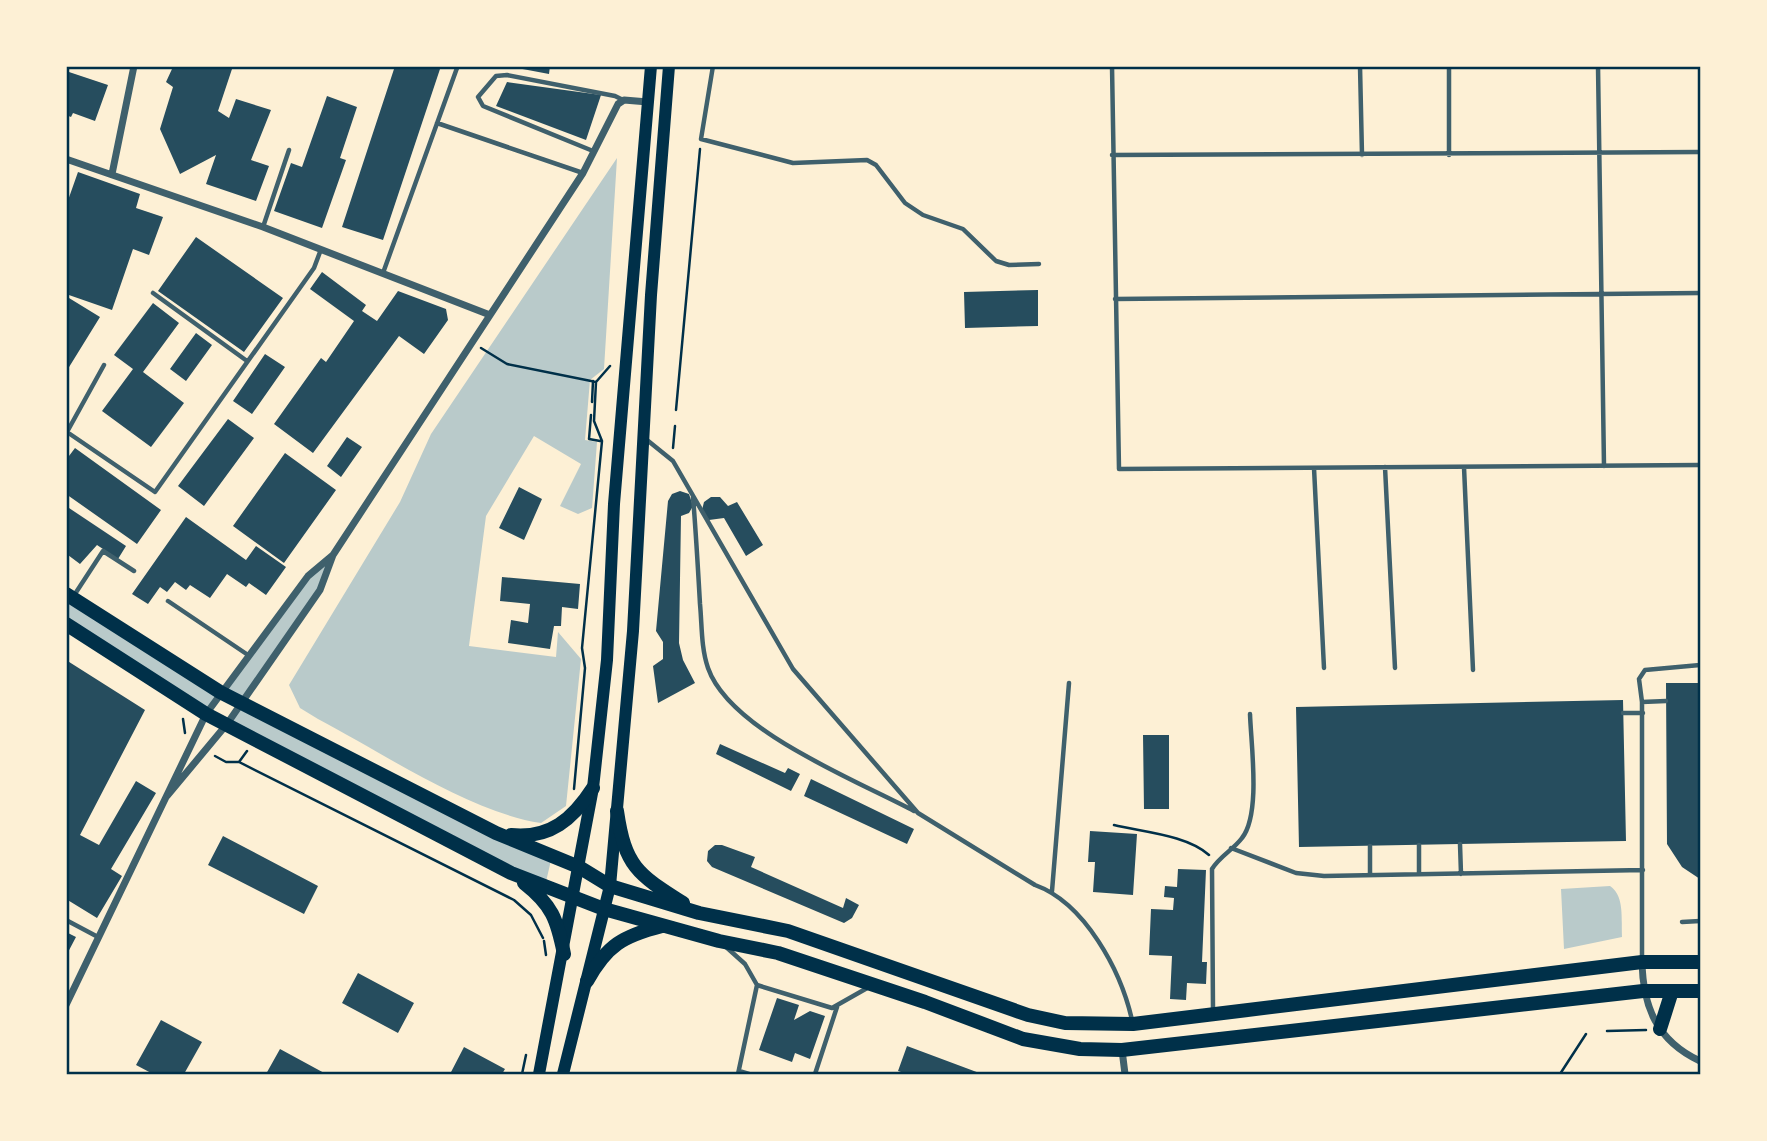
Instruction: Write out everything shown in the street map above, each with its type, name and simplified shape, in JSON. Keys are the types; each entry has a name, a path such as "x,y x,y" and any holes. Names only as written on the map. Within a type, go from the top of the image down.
{"main road":[{"path":"539,1074 564,954 593,788 607,660 614,504 651,66"},
{"path":"563,1074 610,886 633,631 651,295 669,66"},
{"path":"70,596 220,692 496,833 579,867 610,886 699,913 788,931 1028,1015 1065,1023 1133,1024 1642,962 1700,962"},
{"path":"66,624 206,713 512,873 604,909 719,942 778,953 1023,1039 1080,1049 1122,1050 1643,991 1700,991"},
{"path":"496,833 525,836 551,830 570,818 593,788"},
{"path":"617,811 622,844 635,867 659,888 699,913"},
{"path":"512,873 546,901 558,927 564,954"},
{"path":"587,981 602,955 628,937 664,925"},
{"path":"1660,1029 1672,991"}],"street":[{"path":"112,174 134,66"},
{"path":"167,796 227,724 320,590 333,555 583,173 623,100 648,102"},
{"path":"66,159 262,227 320,252 383,273 490,315"},
{"path":"66,1005 206,713 308,576 333,555"},
{"path":"1642,962 1643,991 1660,1029 1679,1049 1700,1060"},
{"path":"1122,1050 1125,1074"}],"lane":[{"path":"713,66 701,139 793,163 867,160 876,165 905,203 923,215 963,229 996,261 1009,265 1039,264"},
{"path":"1112,66 1119,469 1700,465"},
{"path":"1360,66 1362,155"},
{"path":"1449,66 1449,155"},
{"path":"1598,66 1604,466"},
{"path":"383,273 457,68"},
{"path":"593,151 483,106 478,97 496,76 507,75 615,96 623,100"},
{"path":"436,123 583,173"},
{"path":"262,227 289,150"},
{"path":"1112,155 1599,155 1700,152"},
{"path":"104,365 67,432 155,492 314,268 320,252"},
{"path":"153,293 247,361"},
{"path":"1115,299 1700,293"},
{"path":"644,437 673,461 793,669 918,813"},
{"path":"1385,467 1395,668"},
{"path":"1464,467 1473,670"},
{"path":"1314,468 1324,668"},
{"path":"693,494 707,666 716,687 731,706 755,727 918,813 1035,885 1052,891 1100,941 1126,993 1133,1024"},
{"path":"70,596 103,551 134,571"},
{"path":"167,601 248,655"},
{"path":"1642,962 1643,713 1639,679 1645,670 1700,665"},
{"path":"1052,891 1069,682"},
{"path":"1642,702 1666,701"},
{"path":"1623,713 1643,713"},
{"path":"1213,1015 1212,869 1242,839 1253,812 1250,714"},
{"path":"1460,844 1461,874"},
{"path":"1419,845 1419,874"},
{"path":"1370,846 1370,875"},
{"path":"1231,848 1296,873 1370,875 1643,870"},
{"path":"66,920 99,938"},
{"path":"1682,922 1700,921"},
{"path":"719,942 745,964 757,985 738,1073 749,1074"},
{"path":"757,985 832,1008 873,985"},
{"path":"815,1074 837,1007"}],"path":[{"path":"676,410 701,139"},
{"path":"472,342 507,364 595,382"},
{"path":"592,402 595,382 610,368 611,354"},
{"path":"573,793 585,668 582,648 602,441 594,421 595,382"},
{"path":"591,415 589,439 602,441"},
{"path":"673,446 675,426"},
{"path":"206,751 226,762 239,762 514,900 531,915 543,938"},
{"path":"1114,825 1201,848 1217,862"},
{"path":"546,901 543,938 546,955"},
{"path":"1607,1031 1660,1029"},
{"path":"1560,1074 1586,1034"},
{"path":"522,1074 528,1048"}],"shaded area":[{"path":"617,158 604,369 590,380 585,440 597,442 592,508 578,514 560,506 581,464 534,436 486,516 469,646 556,657 558,632 581,659 566,806 541,823 485,807 427,780 300,708 289,685 400,502 431,434"},
{"path":"331,561 320,590 242,703 552,856 545,886 227,724 241,703 220,692 308,576"},
{"path":"66,594 220,692 206,714 67,624"},
{"path":"1610,886 1615,890 1620,902 1622,937 1564,949 1561,889"}],"building":[{"path":"167,66 233,66 218,111 229,118 236,99 271,110 251,160 269,166 256,201 206,184 216,155 180,174 160,129 173,87 166,82 172,69"},
{"path":"395,66 441,66 383,240 342,227"},
{"path":"507,66 550,66 549,74"},
{"path":"66,71 108,85 95,121 73,113 71,117 66,115"},
{"path":"507,82 601,95 586,140 496,106"},
{"path":"327,96 357,107 340,158 346,160 322,228 274,211 291,163 302,167"},
{"path":"78,172 140,194 136,208 163,217 149,255 133,249 112,310 66,294 66,206"},
{"path":"196,237 283,298 244,352 158,291"},
{"path":"322,272 366,305 362,311 377,321 398,291 446,309 448,320 424,354 399,336 313,453 274,424 321,358 326,362 354,321 310,289"},
{"path":"1038,290 1038,326 965,328 964,292"},
{"path":"69,298 100,317 66,372 66,302"},
{"path":"153,303 179,323 143,372 184,403 151,447 102,411 133,369 114,355"},
{"path":"196,333 212,345 186,381 170,369"},
{"path":"265,354 285,367 252,414 233,401"},
{"path":"228,419 254,438 204,506 178,486"},
{"path":"347,437 362,447 341,477 327,466"},
{"path":"75,448 161,510 137,544 66,494 66,460"},
{"path":"285,453 336,490 284,563 233,526"},
{"path":"519,487 542,499 524,540 499,528"},
{"path":"680,491 689,494 693,506 689,513 681,516 679,643 683,660 695,683 658,703 653,666 663,659 663,642 656,631 668,501 672,494"},
{"path":"711,497 720,497 728,506 737,502 763,545 746,556 724,518 709,520 702,510 704,502"},
{"path":"66,506 126,546 118,559 97,545 80,564 68,555 66,558"},
{"path":"186,517 246,560 256,546 286,567 266,595 249,583 246,587 227,574 210,598 190,585 186,590 175,582 167,592 160,587 148,604 132,594"},
{"path":"502,577 580,584 578,609 562,607 561,626 554,626 550,649 508,643 511,620 528,623 530,604 500,601"},
{"path":"66,660 145,710 80,835 99,845 136,781 156,793 111,869 122,876 97,918 66,899"},
{"path":"1666,683 1700,683 1700,879 1682,867 1667,844"},
{"path":"1623,700 1626,841 1299,847 1296,707"},
{"path":"1143,735 1169,735 1169,809 1144,809"},
{"path":"720,744 785,773 788,768 800,774 791,791 716,754"},
{"path":"811,779 914,829 907,844 804,796"},
{"path":"1090,831 1137,834 1133,895 1093,892 1095,862 1088,862"},
{"path":"223,836 318,886 304,914 208,865"},
{"path":"715,845 755,857 751,867 843,908 846,898 859,905 852,918 844,923 712,867 707,861 708,851"},
{"path":"1178,869 1206,870 1202,962 1207,962 1206,984 1187,983 1186,1000 1170,999 1172,956 1149,955 1151,909 1173,910 1174,898 1164,897 1165,886 1177,887"},
{"path":"66,932 76,937 66,956"},
{"path":"358,973 414,1003 398,1033 342,1003"},
{"path":"777,998 799,1005 794,1020 810,1011 825,1016 810,1059 795,1053 792,1062 759,1050"},
{"path":"161,1020 202,1042 184,1074 153,1074 136,1065"},
{"path":"907,1046 982,1074 907,1074 898,1071"},
{"path":"464,1047 505,1069 502,1074 450,1074"},
{"path":"280,1049 326,1074 266,1074"}]}
